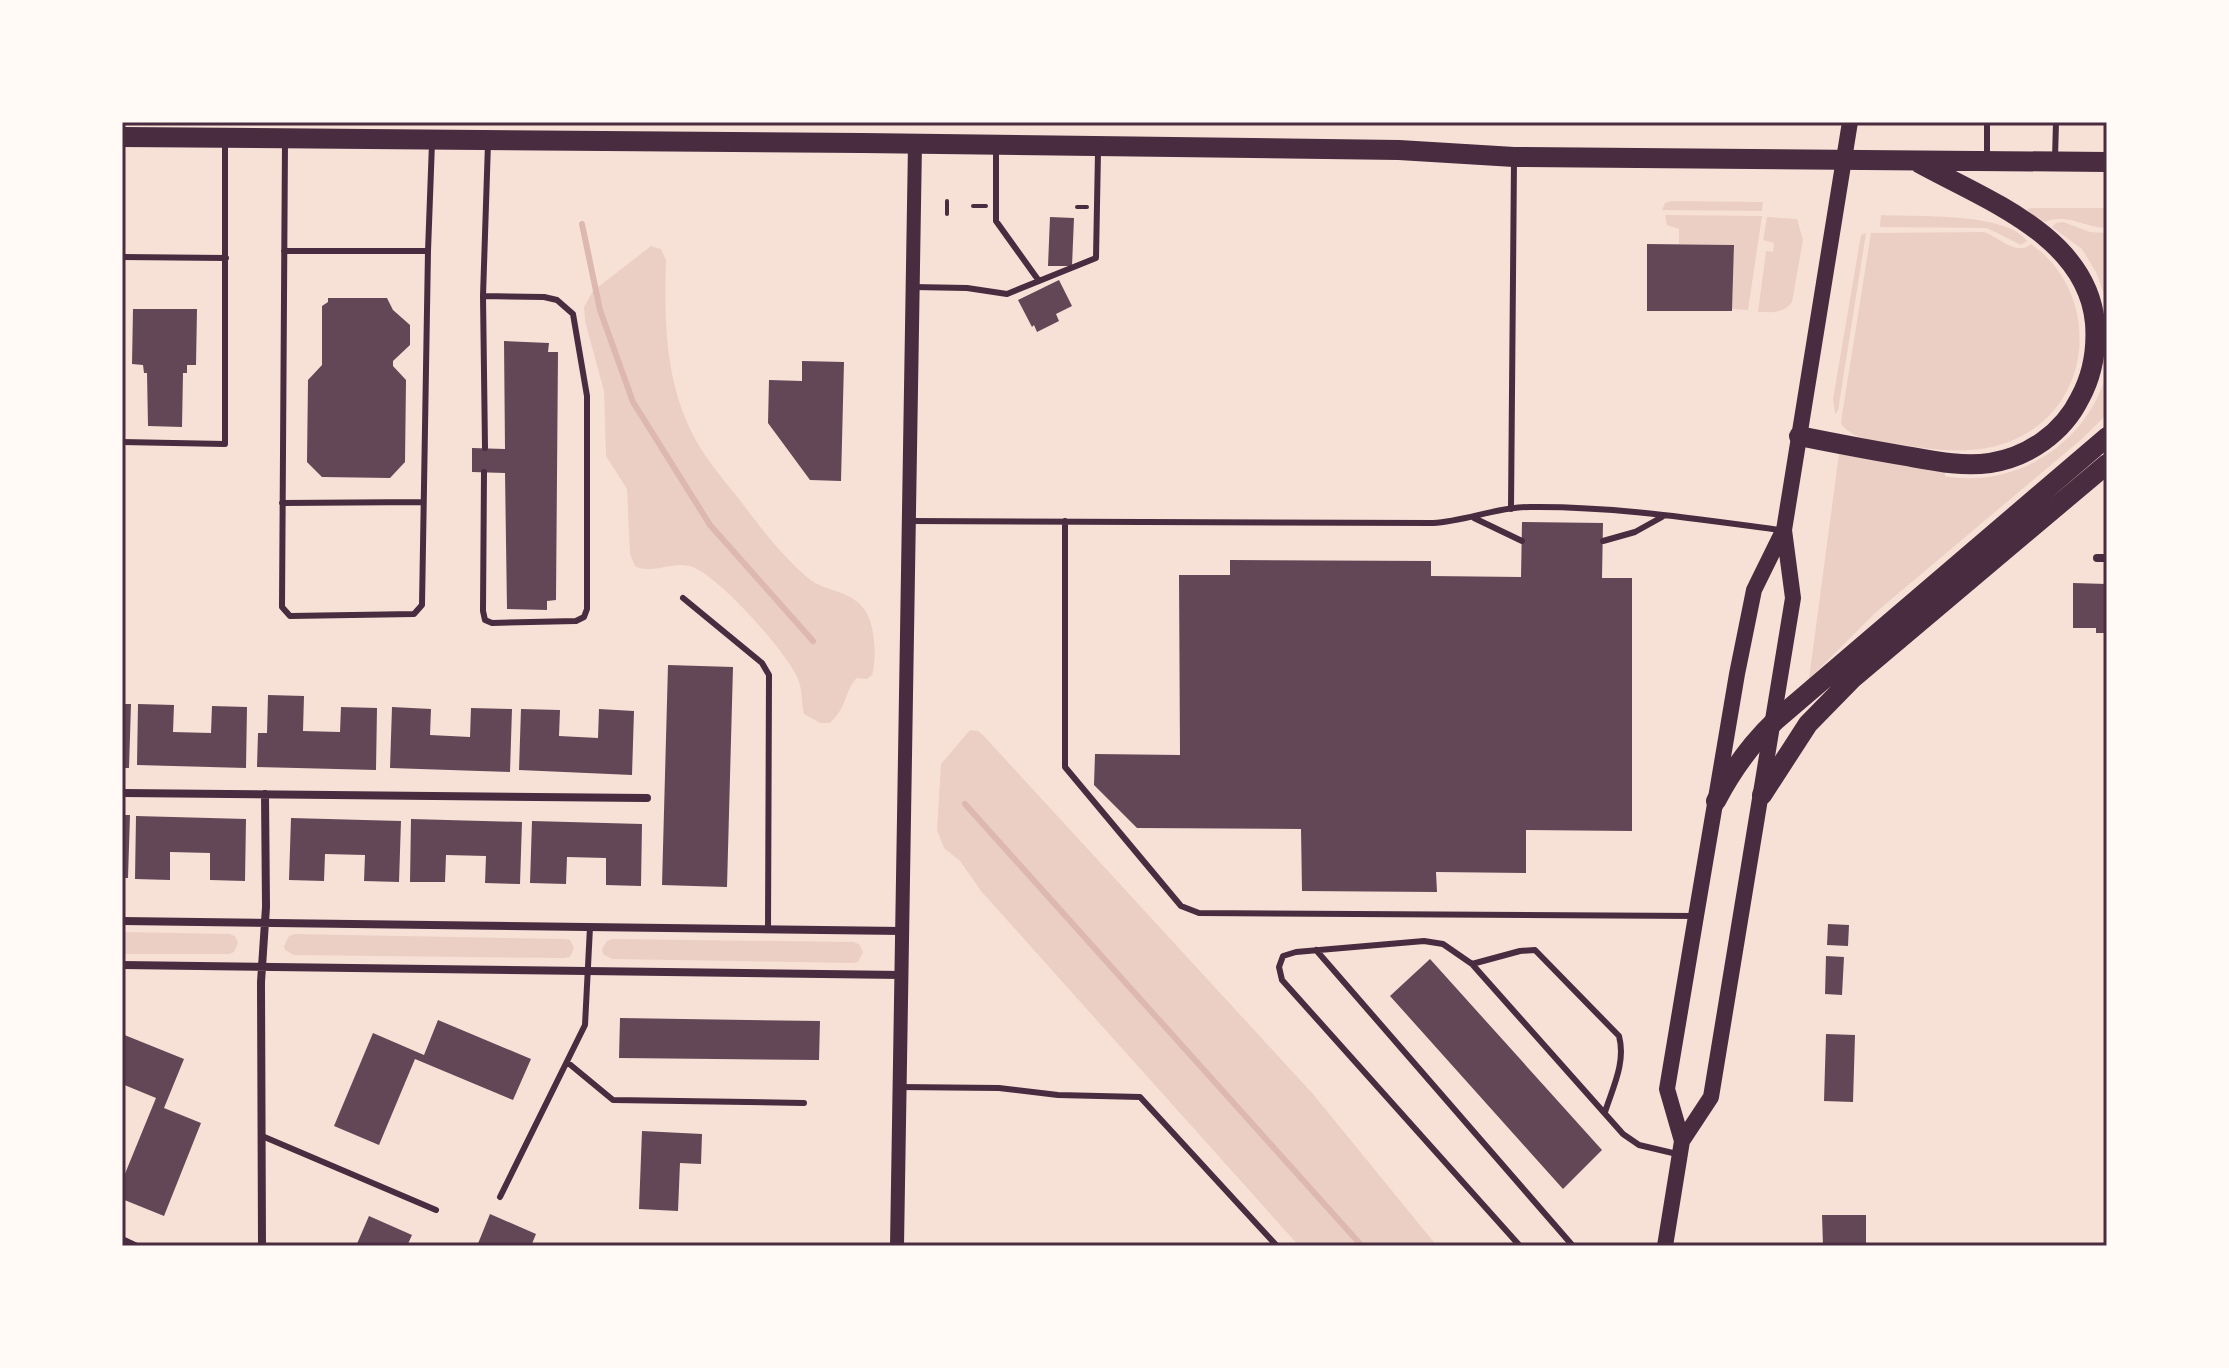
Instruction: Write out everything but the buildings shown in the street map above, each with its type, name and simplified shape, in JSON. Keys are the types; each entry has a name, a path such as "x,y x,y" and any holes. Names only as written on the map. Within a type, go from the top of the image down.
{"main road":[{"path":"1665,1246 1681,1148 1711,1097 1775,721 1793,598 1784,530 1850,122"},
{"path":"122,137 1098,146 1399,150 1514,157 2107,162"},
{"path":"1799,436 1941,462 1994,462 2019,455 2058,429 2074,409 2086,386 2094,364 2094,312 2087,288 2075,265 2059,247 2025,222 1916,161"},
{"path":"1716,801 1734,767 1775,721 2107,437"},
{"path":"1762,795 1808,724 1853,678 2107,464"},
{"path":"1681,1148 1667,1089 1754,590 1784,530"}],"street":[{"path":"897,1246 915,144"},
{"path":"2097,558 2107,558"},
{"path":"122,793 647,798"},
{"path":"262,1246 265,794"},
{"path":"122,921 903,931"},
{"path":"122,965 902,975"}],"lane":[{"path":"1987,122 1988,161"},
{"path":"2055,162 2056,122"},
{"path":"122,442 225,444 225,138"},
{"path":"285,138 282,607 290,616 414,614 422,605 432,140"},
{"path":"485,448 483,296 488,140"},
{"path":"996,145 996,221 1039,281"},
{"path":"913,287 967,288 1007,294 1096,258 1098,146"},
{"path":"1511,509 1514,157"},
{"path":"284,251 428,251"},
{"path":"122,257 226,258"},
{"path":"483,296 544,297 557,300 573,314 587,396 587,609 584,617 576,621 492,623 485,620 484,472"},
{"path":"282,503 423,502"},
{"path":"909,521 1433,523 1474,518 1526,506 1664,516 1784,530"},
{"path":"1603,541 1635,532 1664,516"},
{"path":"1474,518 1522,541"},
{"path":"1065,521 1065,767 1181,906 1199,913 1696,916"},
{"path":"683,598 762,663 769,675 768,929"},
{"path":"500,1197 585,1025 590,927"},
{"path":"1520,1246 1282,980 1279,967 1283,956 1316,950 1424,941 1443,944 1472,964 1623,1134 1639,1145 1681,1148"},
{"path":"1316,950 1573,1246"},
{"path":"1472,964 1535,950 1619,1036 1623,1050 1621,1065 1605,1112"},
{"path":"567,1062 613,1100 804,1103"},
{"path":"899,1087 999,1088 1058,1095 1140,1097 1277,1246"},
{"path":"262,1136 436,1210"},
{"path":"122,1239 137,1246"}],"path":[{"path":"947,201 947,214"}],"shaded area":[{"path":"1763,202 1762,211 1662,210 1665,203"},
{"path":"2107,208 2107,228 2061,219 2045,222 2029,213 2027,209"},
{"path":"1665,215 1762,216 1748,310 1732,309 1734,245 1679,244 1679,229 1667,225"},
{"path":"1881,215 1981,221 2001,225 2027,241 2021,245 1987,228 1880,227"},
{"path":"1767,217 1797,219 1803,240 1792,302 1781,310 1758,312 1766,251 1773,252 1774,243 1763,240"},
{"path":"2063,222 2090,232 2107,233 2107,303 2096,272 2082,249 2052,227"},
{"path":"1984,232 2014,247 2031,244 2052,263 2068,287 2077,313 2080,340 2076,367 2066,392 2050,415 2027,433 1982,449 1934,449 1886,443 1861,438 1847,430 1841,424 1842,415 1871,233"},
{"path":"1866,233 1838,411 1835,414 1833,399 1861,235"},
{"path":"651,246 661,249 666,260 667,336 675,385 682,409 705,455 767,535 798,569 814,583 855,600 868,616 874,642 872,675 853,682 840,711 830,723 820,723 804,714 799,682 790,665 749,614 716,583 690,566 655,569 635,566 630,554 627,489 606,456 604,391 584,307 593,291"},
{"path":"2107,371 2106,415 2083,438 1875,613 1809,679 1839,454 1945,472 1945,476 1972,478 1998,475 2046,455 2067,439 2098,396"},
{"path":"970,730 983,735 1313,1094 1437,1246 1299,1246 981,891 960,861 944,848 937,830 941,764"},
{"path":"122,932 229,934 235,936 238,943 234,952 229,954 122,954"},
{"path":"289,936 565,939 570,940 574,948 570,957 564,958 294,955 284,946"},
{"path":"612,939 853,942 859,944 863,952 858,962 853,963 612,959 603,954 602,949"}],"waterway":[{"path":"582,224 600,310 633,402 710,525 813,641"},
{"path":"965,804 1362,1246"}]}
